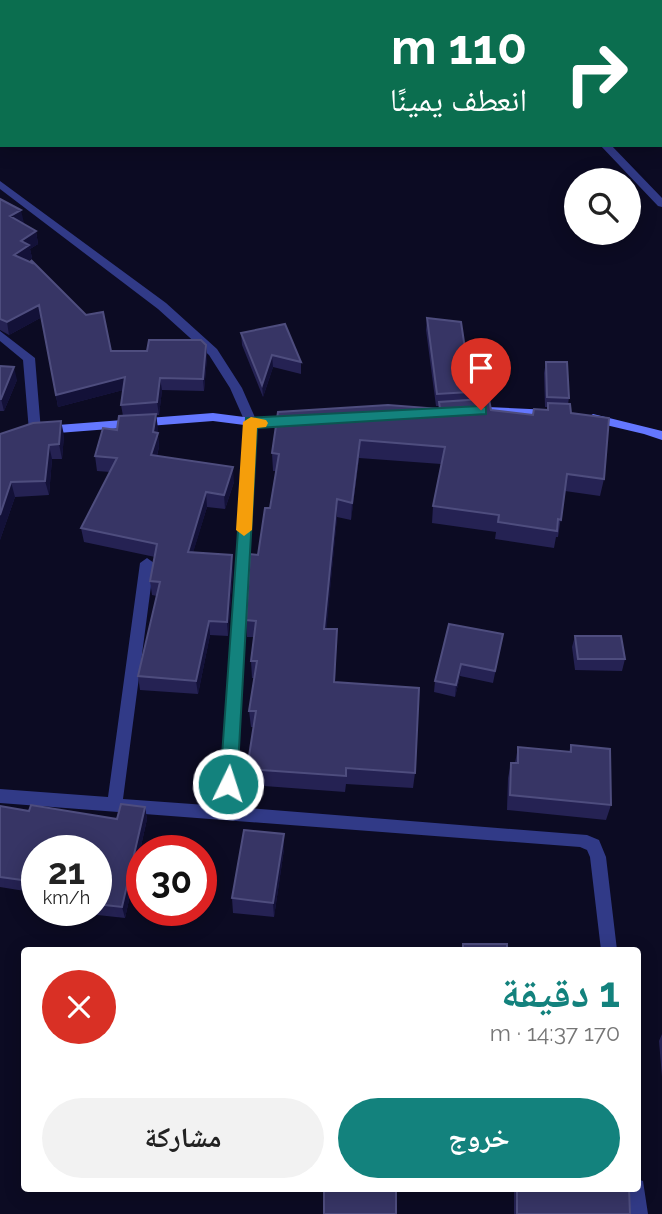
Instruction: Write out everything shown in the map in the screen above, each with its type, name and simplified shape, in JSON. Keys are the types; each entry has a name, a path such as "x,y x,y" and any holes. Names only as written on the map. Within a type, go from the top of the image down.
{"street":[{"path":"607,147 662,204"},
{"path":"0,184 162,306 212,352 236,388 251,422 227,812"},
{"path":"0,335 29,358 29,433 213,417 267,424 307,422"},
{"path":"468,411 577,416 647,430 662,436"},
{"path":"115,804 147,564"},
{"path":"0,796 581,840 593,845 598,857 609,947"},
{"path":"636,1192 639,1214"}],"building":[{"path":"0,199 21,210 10,216 36,231 21,241 29,245 14,255 32,263 31,260 86,315 103,312 111,351 147,351 149,340 201,340 206,345 203,379 160,378 157,402 121,405 125,377 56,395 39,305 7,322 0,319"},
{"path":"427,318 461,322 468,369 482,369 486,391 437,394"},
{"path":"285,324 301,362 272,355 262,385 241,333"},
{"path":"546,362 567,362 569,398 547,397"},
{"path":"0,366 14,367 1,399 0,399"},
{"path":"489,399 491,410 533,415 534,409 548,410 548,403 570,404 571,413 609,418 604,479 567,474 557,531 498,522 499,515 433,506 445,447 360,440 352,503 337,499 324,629 337,629 334,682 419,688 415,773 346,768 346,776 247,769 256,711 249,711 257,661 251,661 256,621 246,620 250,554 258,555 265,508 270,508 279,454 272,453 278,412 388,405 440,409 439,402"},
{"path":"156,414 153,432 158,433 151,455 233,467 224,495 206,492 188,552 232,555 227,622 209,621 196,681 138,676 160,582 150,581 157,544 81,528 117,458 95,456 103,428 117,430 119,416"},
{"path":"61,421 59,444 49,445 45,481 11,482 0,515 0,434 33,423"},
{"path":"449,624 503,634 495,671 461,664 456,685 435,681"},
{"path":"575,636 621,636 625,659 578,659"},
{"path":"571,745 610,749 611,805 510,795 511,763 518,763 518,747 571,752"},
{"path":"121,804 145,807 139,835 126,835 126,890 122,907 112,906 112,835 21,835 21,880 0,877 0,806 29,811 31,805 117,819"},
{"path":"244,830 284,834 273,903 232,898"},
{"path":"463,944 507,944 507,947 463,947"},
{"path":"324,1192 396,1192 396,1214 324,1214"},
{"path":"517,1192 629,1192 630,1214 517,1214"}],"slow traffic":[{"path":"244,530 251,422 261,423"}],"route":[{"path":"228,784 251,422 267,424 481,410"}]}
